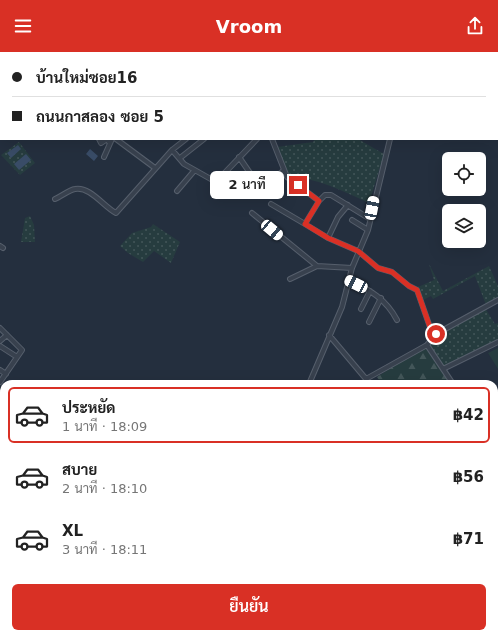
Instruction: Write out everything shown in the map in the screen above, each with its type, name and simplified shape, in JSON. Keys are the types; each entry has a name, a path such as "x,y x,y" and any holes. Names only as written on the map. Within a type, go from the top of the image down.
{"street":[{"path":"117,140 155,168"},
{"path":"55,199 73,189 80,189 93,195 116,212 172,150 185,140"},
{"path":"180,158 203,140"},
{"path":"172,150 184,164 216,182 256,140"},
{"path":"272,140 287,177 319,201"},
{"path":"311,380 342,307 352,268 368,230 390,140"},
{"path":"104,157 111,141"},
{"path":"239,157 259,186"},
{"path":"257,194 284,170"},
{"path":"177,191 194,171"},
{"path":"305,224 319,201 326,196 331,195 370,219"},
{"path":"271,204 328,238 358,251 378,268 392,272 409,286 417,290 431,330 436,334"},
{"path":"328,238 338,218 348,205"},
{"path":"252,213 317,266"},
{"path":"352,220 368,230"},
{"path":"290,279 317,266 352,268"},
{"path":"349,280 381,298 388,304 397,320"},
{"path":"361,309 370,291"},
{"path":"369,322 381,298"},
{"path":"329,336 366,379 427,345 436,334 497,301 498,308"},
{"path":"0,328 22,350 2,380"},
{"path":"0,341 7,335"},
{"path":"443,369 498,342"},
{"path":"427,345 450,380"},
{"path":"0,346 17,357"},
{"path":"0,370 6,374"}],"green space":[{"path":"314,140 360,140 384,154 369,203 320,182 288,176 277,147 313,142"},
{"path":"19,142 35,163 20,175 1,155"},
{"path":"30,216 34,225 35,242 21,242 25,218"},
{"path":"153,224 180,242 171,263 154,251 143,262 120,246 132,233 151,227"},
{"path":"429,264 443,291 489,266 498,286 498,298 486,305 475,276 433,299 431,296 423,300 418,287 434,280"},
{"path":"485,308 495,324 498,323 498,342 443,369 427,345 436,334"},
{"path":"427,345 451,380 379,380 377,377"},
{"path":"498,348 498,369 488,353"}],"water":[{"path":"18,145 21,149 11,158 7,153"},
{"path":"90,149 98,156 94,161 86,154"},
{"path":"26,154 31,160 19,170 14,164"}],"route":[{"path":"298,185 319,201 305,224 328,238 358,251 378,268 392,272 409,286 417,290 431,330 436,334"}]}
